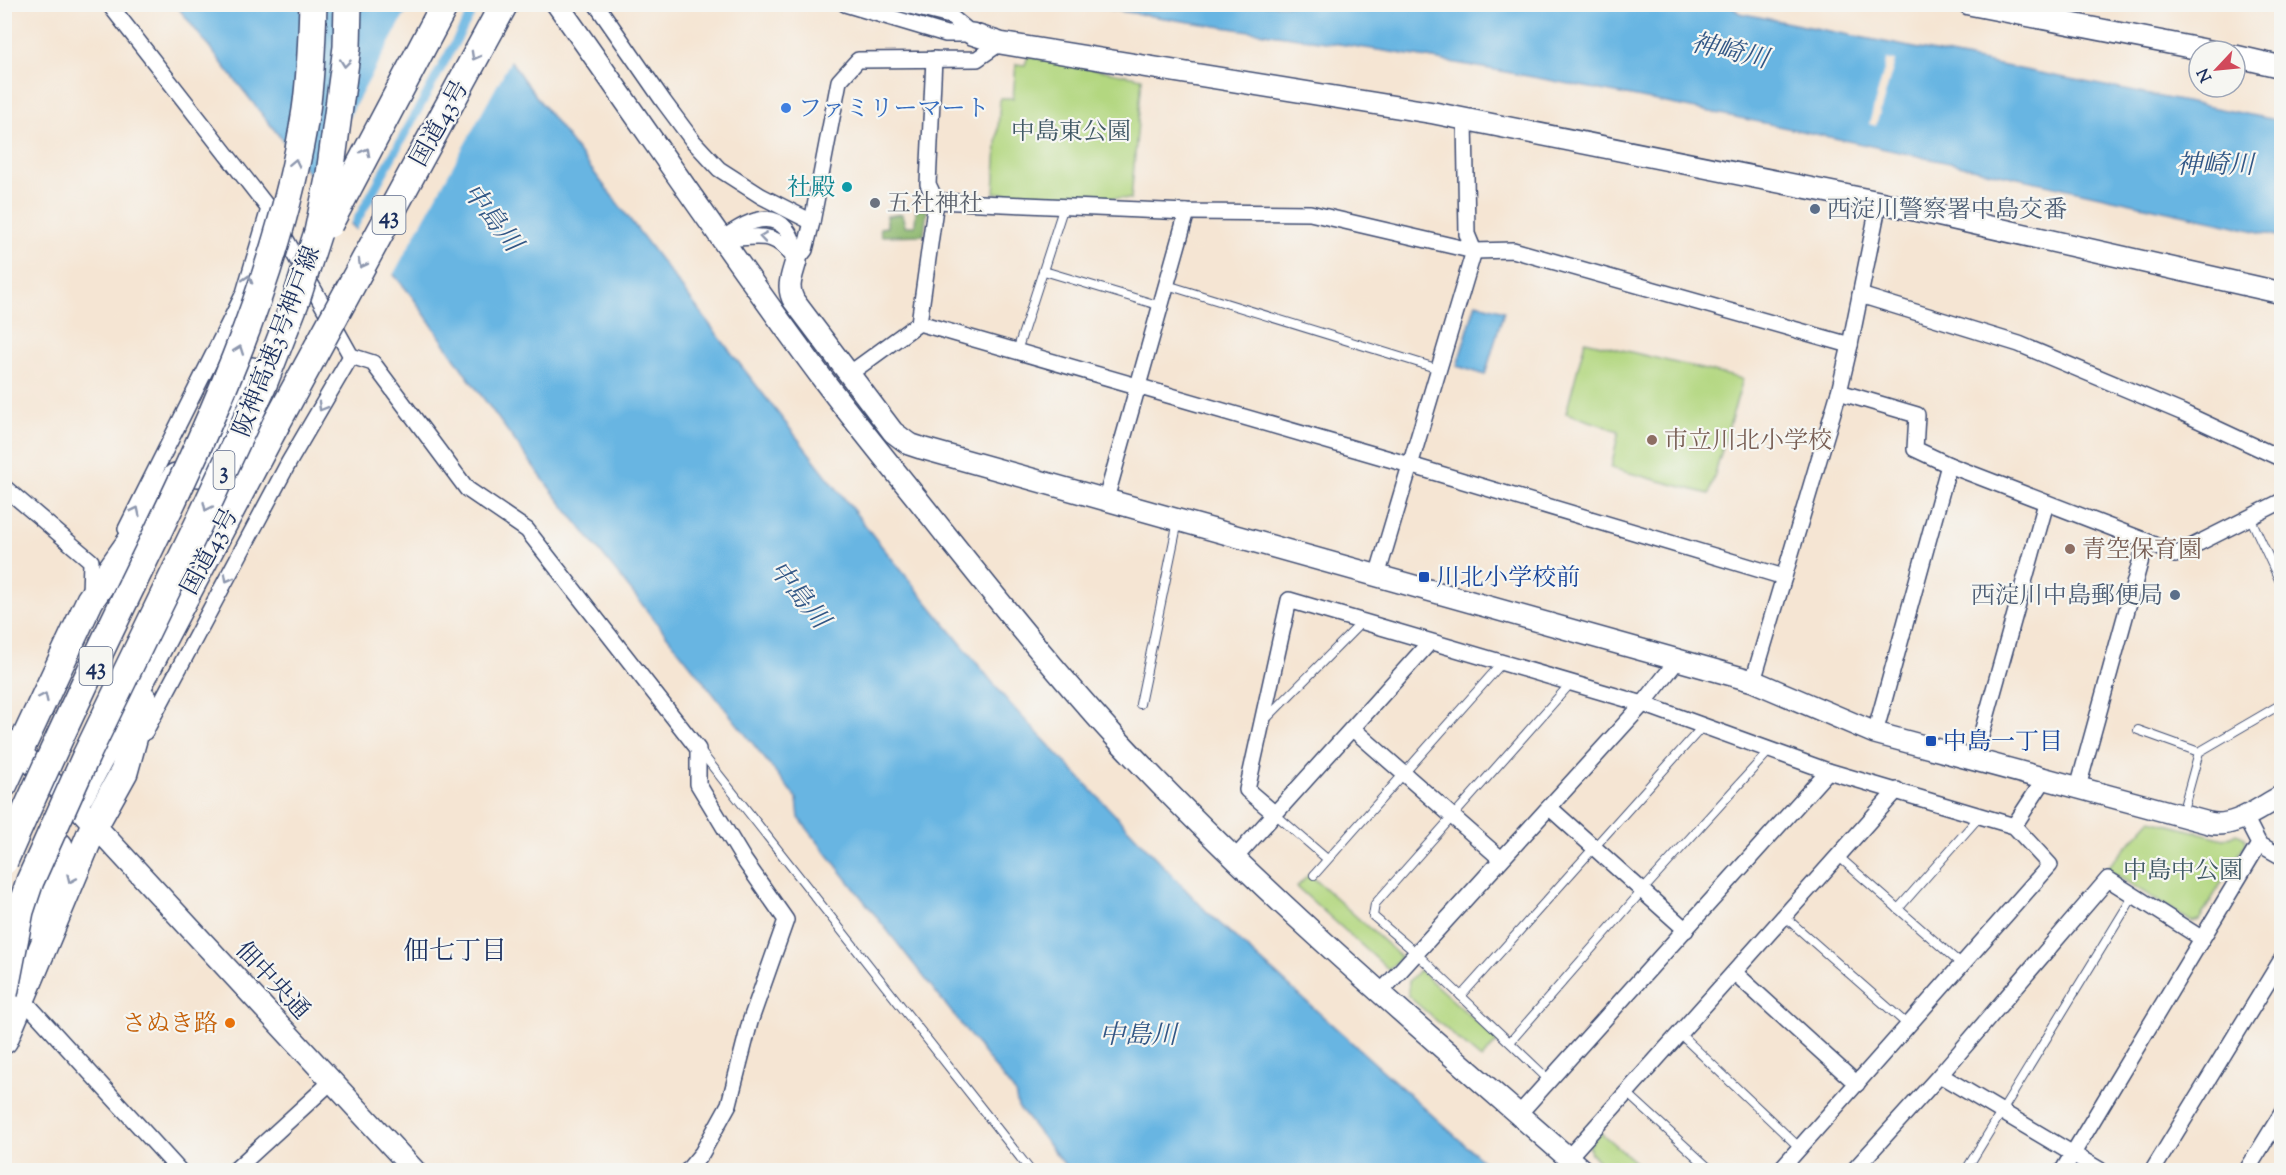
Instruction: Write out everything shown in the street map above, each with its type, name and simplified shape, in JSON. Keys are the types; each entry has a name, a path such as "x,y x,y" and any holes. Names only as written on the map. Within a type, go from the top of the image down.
{"highway":[{"name":"阪神高速3号神戸線","path":"4,862 56,743 181,483 230,373 253,312 288,192 306,110 313,4"},
{"name":"阪神高速3号神戸線","path":"4,953 30,881 86,756 252,408 296,300 318,231 330,174 346,57 348,4"},
{"name":"国道43号","path":"10,991 75,804 159,650 237,498 504,4"},
{"name":"国道43号","path":"4,862 40,770 191,469 252,371 445,8"},
{"path":"4,784 12,743 90,600 191,469"},
{"path":"10,991 123,772 159,650"},
{"path":"4,1040 20,911"}],"street":[{"path":"109,4 269,209 351,356 373,363 467,489 527,530 698,749 698,784 744,860 786,920 750,1022 729,1104 702,1153 688,1170"},
{"path":"557,4 721,239 826,383 1048,660 1116,738 1235,858 1380,993 1575,1164 1627,1093 1897,790"},
{"path":"596,4 693,141 719,169 761,196 812,222"},
{"path":"845,4 946,34 972,33"},
{"path":"902,4 950,16 972,33 999,43 1465,119 1879,202 2282,293"},
{"path":"1969,4 2187,47"},
{"path":"796,261 805,250 812,222 839,81 858,60 978,59 999,43"},
{"path":"849,374 919,323 936,201 928,184 934,59"},
{"path":"2247,59 2282,67"},
{"path":"1377,576 1474,251 1467,234 1465,119"},
{"path":"761,196 767,210 762,220"},
{"path":"936,201 1187,212 1310,213 1474,251 1513,250 1850,345"},
{"path":"1753,681 1839,392 1879,202"},
{"path":"90,600 244,293 269,209"},
{"path":"1106,499 1187,212"},
{"path":"721,239 740,228 762,220 779,223 789,232 795,243 796,261 789,284 791,295 893,432 909,444 1753,681 1875,733 2044,780 2223,825 2282,796"},
{"path":"721,239 746,238 756,235 770,237 785,246 796,261"},
{"path":"1860,296 2019,344 2181,412 2282,459"},
{"path":"919,323 1410,465 1784,577"},
{"path":"123,772 289,462 351,356"},
{"path":"1839,392 1917,415 1915,449 1949,465 2146,541 2175,555 2282,501"},
{"path":"1875,733 1949,465"},
{"path":"4,487 91,561 90,600"},
{"path":"1974,761 2046,502"},
{"path":"2078,787 2146,541"},
{"path":"1275,814 1246,790 1289,600 1643,704 1828,771 2014,826 2050,865 1780,1170"},
{"path":"1235,858 1430,642"},
{"path":"1380,993 1550,808 1643,704 1677,661"},
{"path":"1353,729 1502,859"},
{"path":"12,743 75,804"},
{"path":"1518,1115 1828,771"},
{"path":"2014,826 2044,780"},
{"name":"佃中央通","path":"75,804 414,1170"},
{"path":"1550,808 1686,930"},
{"path":"2244,815 2259,844 2282,857"},
{"path":"2063,1170 2259,844"},
{"path":"1854,1170 1940,1075 2109,879 2201,938"},
{"path":"2153,1170 2282,959"},
{"path":"1735,973 1857,1084"},
{"path":"10,991 179,1170"},
{"path":"1940,1075 2100,1170"},
{"path":"236,1170 332,1081"},
{"path":"2247,1170 2282,1113"}],"lane":[{"path":"1017,351 1064,206"},
{"path":"1044,271 1161,306"},
{"path":"1167,285 1439,369"},
{"path":"2250,517 2282,586"},
{"path":"1140,704 1178,519"},
{"path":"1261,724 1364,621"},
{"path":"1314,875 1503,663"},
{"path":"1550,1081 1416,953 1373,916 1376,904 1571,683"},
{"path":"2181,815 2199,752 2278,706 2282,707"},
{"path":"1461,996 1703,726"},
{"path":"2138,730 2199,752"},
{"path":"698,749 1030,1170"},
{"path":"1510,1042 1642,891 1770,750"},
{"path":"1275,814 1327,859"},
{"path":"1898,909 1980,816"},
{"path":"1838,856 1962,965"},
{"path":"1966,1170 2134,895"},
{"path":"1785,917 1909,1026"},
{"path":"1680,1034 1800,1148"},
{"path":"1627,1093 1711,1170"}],"green space":[{"name":"中島東公園","path":"1028,56 1142,78 1131,199 994,193 1000,98 1013,98 1016,64 1025,65"},
{"path":"916,209 927,209 924,235 881,236 880,228 887,227 887,216 902,214 905,226 915,226"},
{"path":"1585,341 1743,379 1709,494 1611,468 1619,431 1566,413"},
{"name":"中島中公園","path":"2151,820 2224,839 2237,833 2245,837 2245,844 2199,920 2192,922 2106,869"},
{"path":"1309,874 1401,957 1389,970 1297,887"},
{"path":"1419,970 1498,1041 1481,1059 1408,996 1409,981"},
{"path":"1600,1132 1644,1170 1609,1170 1591,1154 1589,1146"}],"water":[{"name":"中島川","path":"176,5 473,5 523,79 739,363 875,538 1010,704 1206,911 1493,1170 1069,1170 1018,1107 1015,1093 799,818 797,799 551,490 467,376 412,296 321,189"},
{"name":"神崎川","path":"1087,5 1731,5 1739,13 2281,121 2281,237 1921,157 1536,77"},
{"path":"1476,303 1504,311 1485,375 1457,366"}],"pier":[{"path":"410,5 471,5 349,226 313,183"},
{"path":"479,8 512,58 392,277 355,233"},
{"path":"1887,59 1895,61 1876,126 1869,124"}],"place":[{"name":"ファミリーマート","path":"786,108"},
{"name":"社殿","path":"847,187"},
{"name":"五社神社","path":"875,203"},
{"name":"西淀川警察署中島交番","path":"1815,209"},
{"name":"市立川北小学校","path":"1652,440"},
{"name":"青空保育園","path":"2070,549"},
{"name":"川北小学校前","path":"1424,577"},
{"name":"西淀川中島郵便局","path":"2175,595"},
{"name":"中島一丁目","path":"1931,741"},
{"name":"さぬき路","path":"230,1023"}],"district":[{"name":"佃七丁目","path":"455,950"}]}
